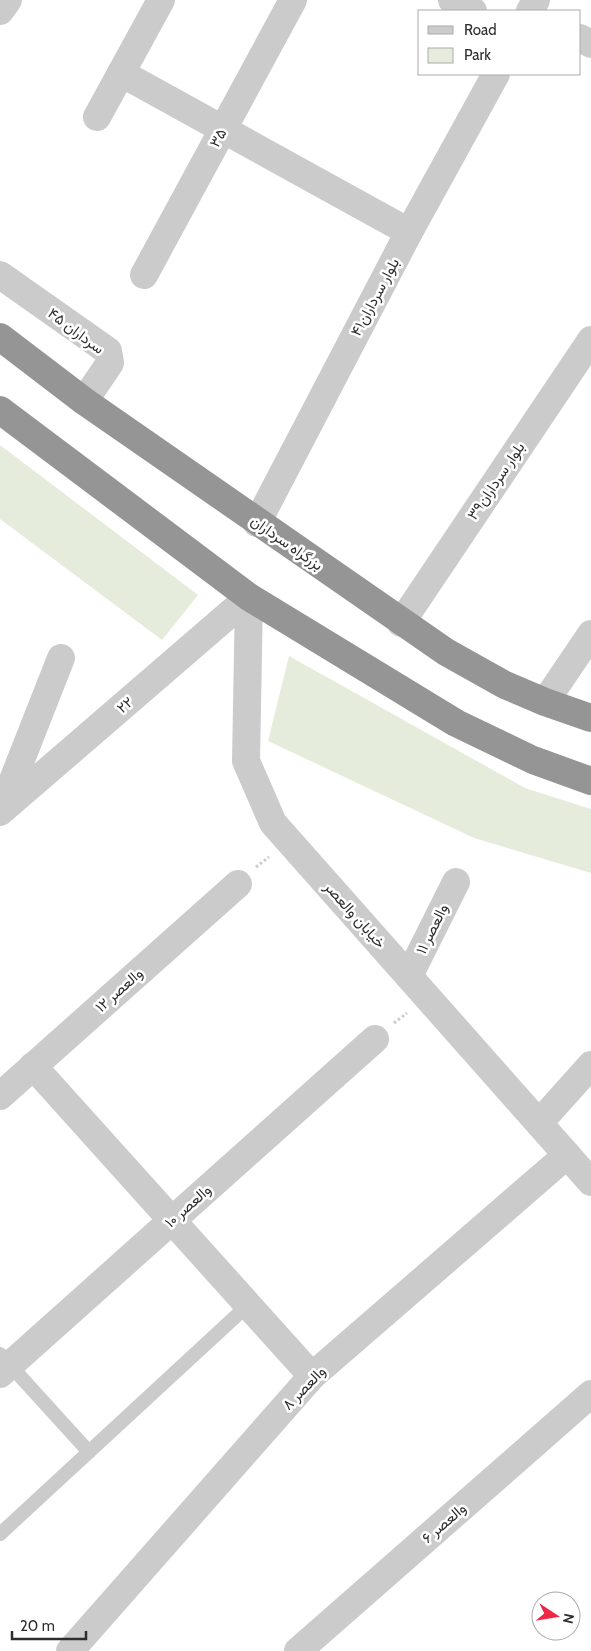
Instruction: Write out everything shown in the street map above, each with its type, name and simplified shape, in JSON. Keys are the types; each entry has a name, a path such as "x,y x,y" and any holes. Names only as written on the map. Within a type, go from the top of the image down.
{"highway":[{"name":"بزرگراه سرداران","path":"0,337 84,401 401,623 446,652 505,685 545,702 591,718"},
{"path":"0,410 249,597 456,723 533,760 591,781"}],"street":[{"path":"0,11 8,0"},
{"path":"97,117 161,0"},
{"name":"۳۵","path":"144,275 293,0"},
{"path":"452,0 471,10"},
{"path":"121,73 409,232"},
{"name":"بلوار سرداران۴۱","path":"257,523 409,232 495,75"},
{"name":"سرداران ۴۵","path":"0,276 108,351 110,363 84,401"},
{"name":"بلوار سرداران۳۹","path":"401,623 591,340"},
{"name":"۲۲","path":"0,812 249,597"},
{"name":"خیابان والعصر","path":"249,597 246,761 273,823 591,1181"},
{"path":"545,702 591,634"},
{"path":"0,812 61,658"},
{"name":"والعصر ۱۱","path":"409,976 456,882"},
{"name":"والعصر ۱۲","path":"0,1096 238,884"},
{"name":"والعصر ۱۰","path":"3,1364 172,1220 376,1038"},
{"path":"539,1122 591,1065"},
{"path":"33,1066 312,1376"},
{"name":"والعصر ۸","path":"70,1651 312,1376 567,1155"},
{"name":"والعصر ۶","path":"298,1651 591,1394"}],"lane":[{"path":"0,1534 248,1305"},
{"path":"3,1364 89,1452"}],"path":[{"path":"238,884 288,840"},
{"path":"376,1038 427,997"}],"green space":[{"path":"0,445 198,595 162,640 0,519"},
{"path":"289,656 525,788 591,809 591,873 474,838 268,741"}]}
